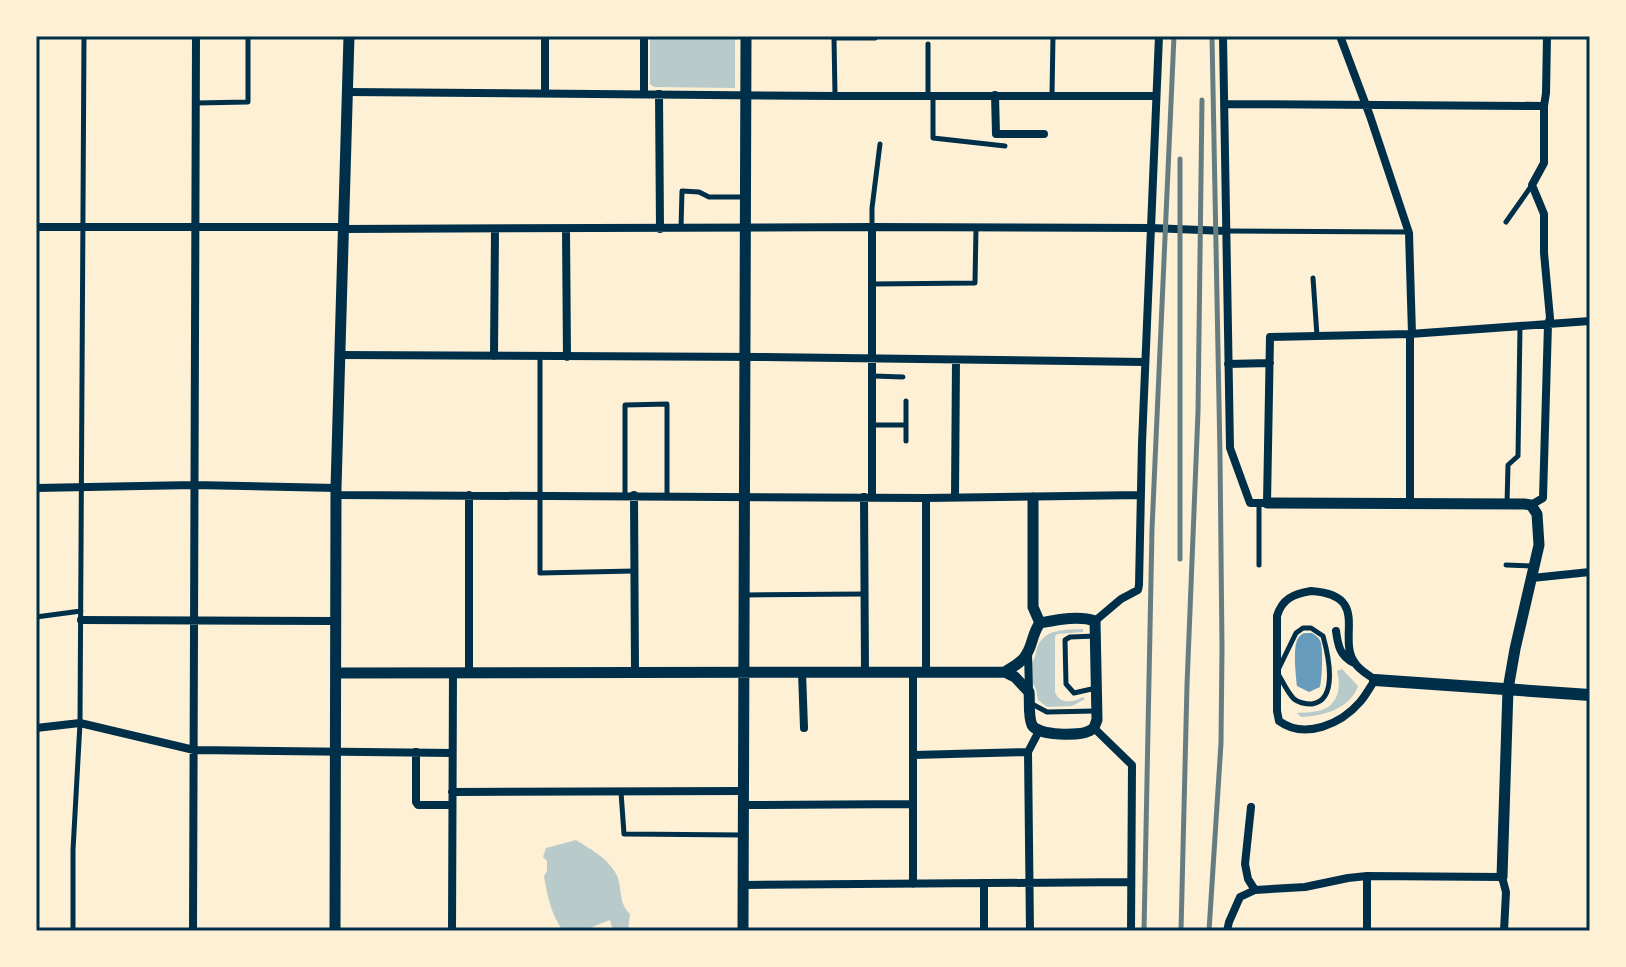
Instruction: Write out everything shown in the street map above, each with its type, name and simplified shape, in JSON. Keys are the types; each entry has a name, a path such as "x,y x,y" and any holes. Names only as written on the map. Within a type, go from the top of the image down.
{"main road":[{"path":"1375,680 1590,695"}],"street":[{"path":"193,931 196,36"},
{"path":"335,931 336,492 349,36"},
{"path":"545,36 545,93"},
{"path":"644,36 644,94"},
{"path":"743,931 746,36"},
{"path":"1095,621 1121,599 1138,590 1159,36"},
{"path":"1223,36 1230,448 1250,503 1531,505 1543,498 1550,318 1544,214 1532,185 1544,163 1547,36"},
{"path":"1340,36 1409,232 1410,503"},
{"path":"347,92 1156,96"},
{"path":"659,94 660,229"},
{"path":"995,95 996,134 1044,134"},
{"path":"1224,104 1544,106"},
{"path":"36,227 872,227 1226,231"},
{"path":"865,671 868,497 873,425 872,227"},
{"path":"494,356 495,229"},
{"path":"566,229 567,357"},
{"path":"1263,503 1270,337 1411,334 1590,321"},
{"path":"340,355 1145,362"},
{"path":"955,497 956,360"},
{"path":"1228,364 1270,363"},
{"path":"36,488 194,485 469,495 926,498 1141,495"},
{"path":"469,495 469,672"},
{"path":"630,495 635,672"},
{"path":"913,884 913,755 920,672 926,498"},
{"path":"1033,498 1033,607 1040,623"},
{"path":"1504,931 1506,892 1502,877 1508,689 1539,545 1537,514 1531,505"},
{"path":"1534,572 1590,572"},
{"path":"1336,631 1339,648 1346,659 1375,680 1360,702 1328,725 1309,730 1294,729 1279,721 1277,616 1289,597 1311,591 1322,592 1336,597 1344,605 1349,616 1350,651 1354,663"},
{"path":"81,616 335,621"},
{"path":"1005,672 1028,653 1040,623 1088,618 1095,621"},
{"path":"1028,653 1031,723 1039,731 1052,734 1086,733 1094,728 1097,720 1095,621"},
{"path":"452,931 453,672"},
{"path":"802,672 804,728"},
{"path":"336,673 1005,672 1015,677 1030,697"},
{"path":"36,728 80,723 194,750 452,753"},
{"path":"1094,728 1132,765 1131,931"},
{"path":"1030,931 1028,752 1039,731"},
{"path":"416,752 418,805 452,805"},
{"path":"913,755 1028,752"},
{"path":"452,792 743,791"},
{"path":"743,805 912,804"},
{"path":"1251,807 1245,864 1248,879 1255,890"},
{"path":"1227,931 1240,897 1255,890 1305,887 1367,876 1502,877"},
{"path":"1367,876 1367,931"},
{"path":"743,885 1131,882"},
{"path":"984,884 984,931"}],"lane":[{"path":"73,931 73,850 80,723 84,36"},
{"path":"195,103 248,102 248,36"},
{"path":"835,96 834,38 875,36"},
{"path":"1052,95 1053,36"},
{"path":"928,44 933,138 1005,146"},
{"path":"872,227 880,144"},
{"path":"1506,222 1532,185"},
{"path":"681,228 682,191 699,192 709,197 746,197"},
{"path":"873,284 975,283 976,228"},
{"path":"1226,231 1409,232"},
{"path":"1313,278 1317,337"},
{"path":"1507,504 1508,465 1518,456 1520,327"},
{"path":"540,357 540,573 634,571"},
{"path":"873,376 903,377"},
{"path":"906,401 906,441"},
{"path":"630,495 625,405 667,404 667,495"},
{"path":"873,425 906,425"},
{"path":"1259,565 1263,503"},
{"path":"1506,565 1534,572"},
{"path":"745,595 865,594"},
{"path":"36,617 81,616"},
{"path":"1303,628 1311,628 1323,636 1330,685 1324,698 1317,703 1300,703 1293,698 1277,672 1296,633 1303,628"},
{"path":"1096,636 1065,640 1066,684 1069,690 1074,693 1097,688"},
{"path":"1030,697 1047,712 1096,711"},
{"path":"621,792 624,834 743,835"}],"shaded area":[{"path":"650,36 735,36 735,88 654,87 650,84"},
{"path":"1083,629 1083,632 1057,634 1055,637 1055,692 1063,700 1085,699 1072,706 1047,707 1038,700 1031,681 1030,666 1040,641 1050,633"},
{"path":"1342,669 1358,686 1349,700 1327,713 1301,717 1297,713 1324,709 1333,702 1339,684 1337,671"},
{"path":"576,840 600,856 615,872 622,901 630,914 628,931 613,931 610,920 582,931 563,931 559,925 548,897 544,876 547,861 543,857 546,848"}],"water":[{"path":"1312,633 1321,643 1322,672 1320,687 1309,692 1297,686 1295,653 1299,637"}],"railway":[{"path":"1144,931 1152,529 1174,36"},
{"path":"1209,931 1221,743 1222,648 1212,36"},
{"path":"1181,931 1198,412 1202,100"},
{"path":"1180,159 1180,559"}]}
